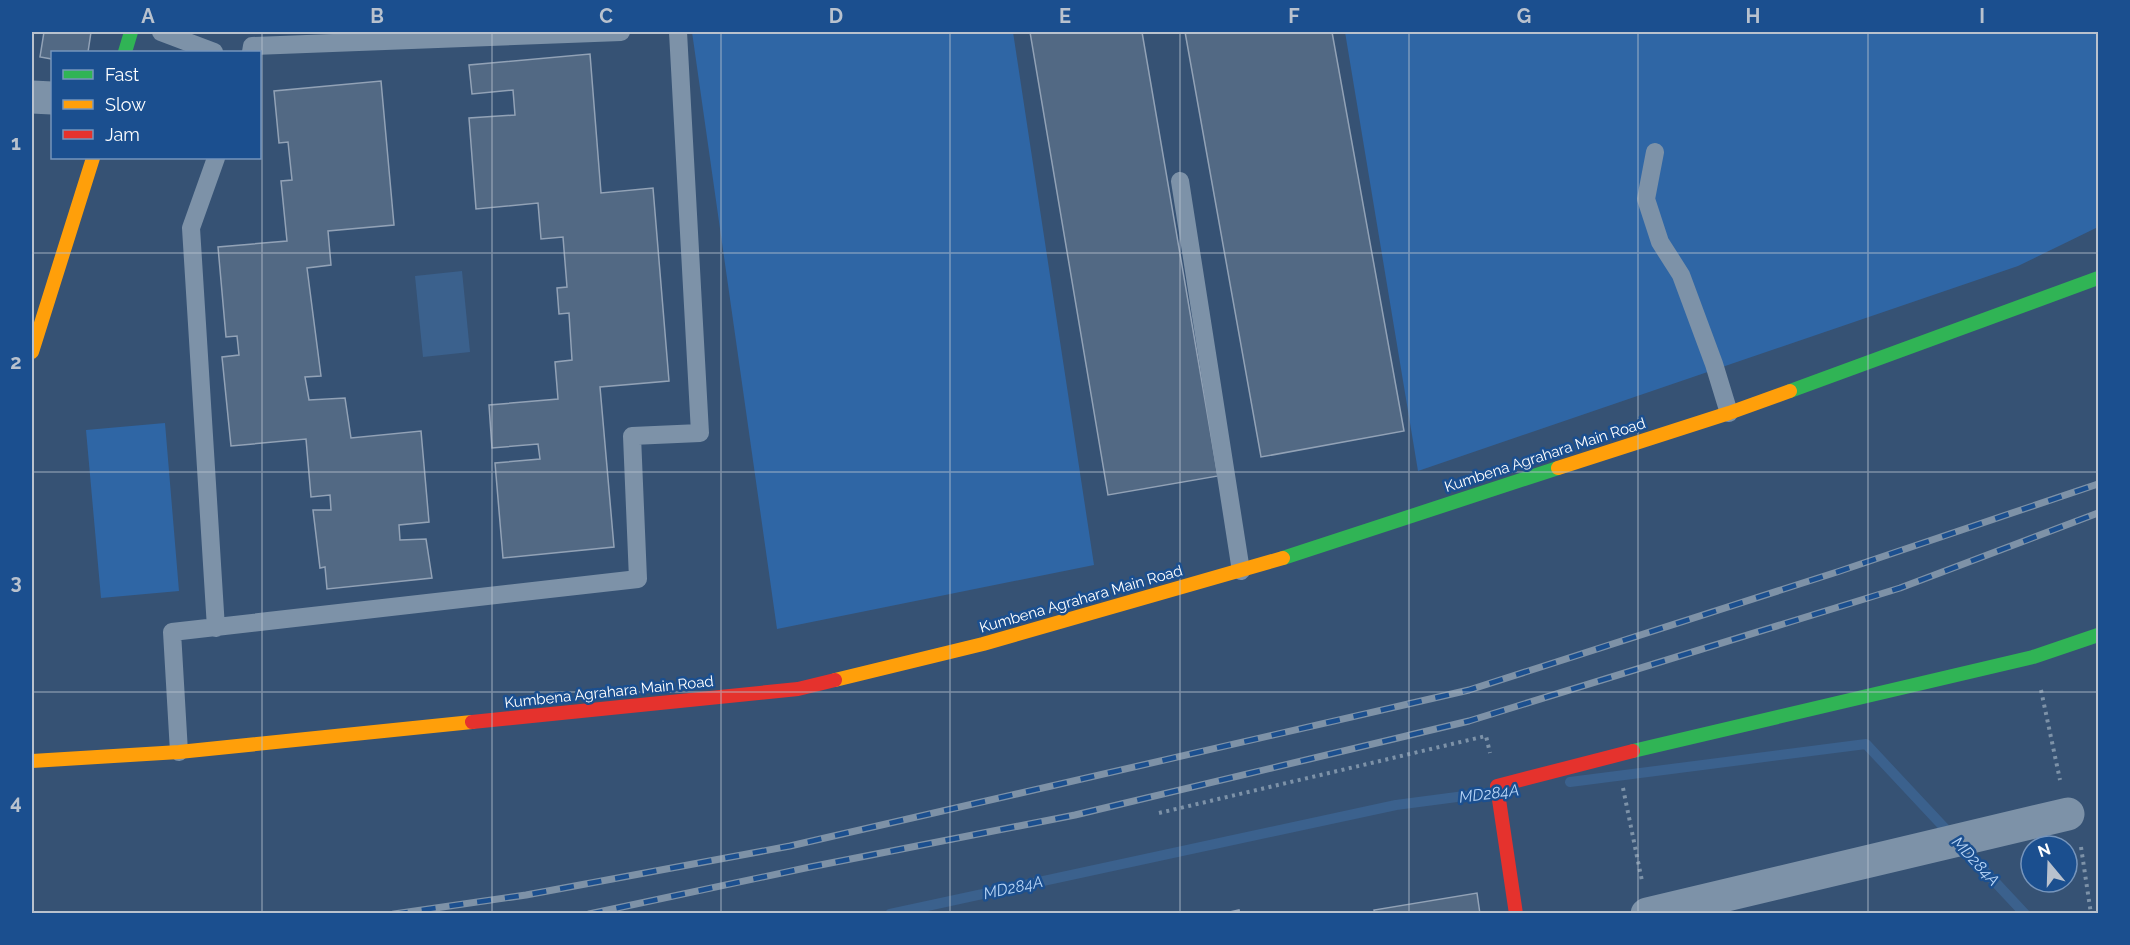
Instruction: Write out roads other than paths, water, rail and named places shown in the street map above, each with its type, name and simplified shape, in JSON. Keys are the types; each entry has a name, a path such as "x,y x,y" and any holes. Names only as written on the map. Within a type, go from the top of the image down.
{"street":[{"path":"125,51 131,32"},
{"path":"32,97 51,98"},
{"path":"32,352 93,159"},
{"name":"Kumbena Agrahara Main Road","path":"32,761 179,752 798,689 983,644 1241,570 1729,413 2098,278"},
{"path":"1516,914 1497,786 1616,755 2033,657 2098,635"},
{"path":"1648,913 2068,814"}],"lane":[{"path":"161,32 211,51"},
{"path":"251,51 252,46 621,32"},
{"path":"179,752 172,632 638,579 632,436 700,433 678,32"},
{"path":"1655,152 1646,199 1660,242 1681,275 1714,364 1729,413"},
{"path":"216,159 191,228 216,628"},
{"path":"1180,181 1241,570"}],"waterway":[{"name":"MD284A","path":"1570,782 1866,744 2025,914"},
{"name":"MD284A","path":"890,914 1396,805 1495,792"}],"railway":[{"path":"394,914 526,895 790,846 1469,690 1837,572 2098,484"},
{"path":"589,914 810,867 1075,815 1469,721 1900,588 2098,513"}]}
